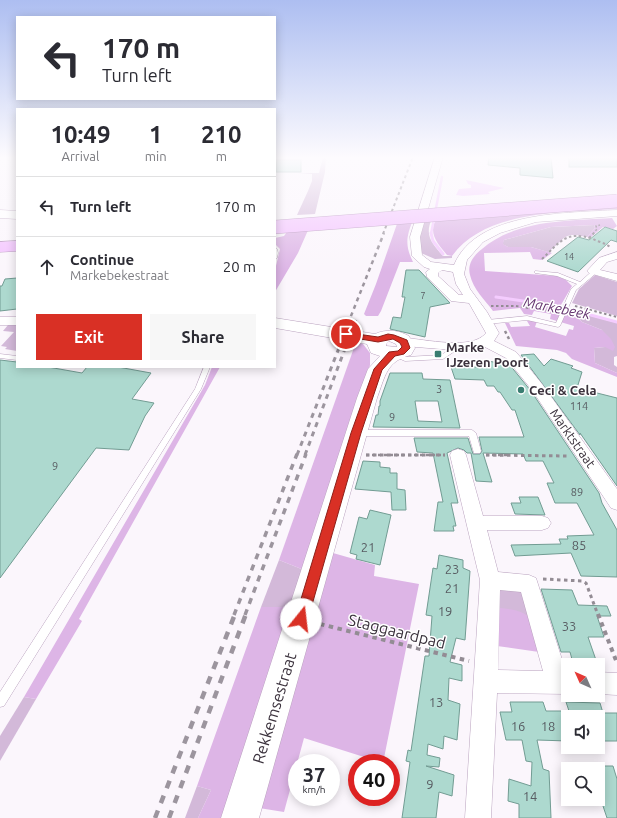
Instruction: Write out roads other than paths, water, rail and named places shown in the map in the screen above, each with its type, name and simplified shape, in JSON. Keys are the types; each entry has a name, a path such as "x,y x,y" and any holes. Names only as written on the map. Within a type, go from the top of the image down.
{"highway":[{"path":"276,220 615,195"},
{"path":"276,227 617,201"},
{"path":"0,240 16,239"},
{"path":"0,247 16,246"}],"street":[{"path":"427,195 415,236 417,256 424,262 440,267 458,269"},
{"path":"276,323 390,351 443,346 478,345 491,338 493,333 463,287 458,269 460,262 476,242 504,228 538,219 617,213"},
{"path":"0,214 16,215"},
{"path":"614,253 603,260 593,271 617,278"},
{"path":"440,267 432,272 433,276 456,298 472,300"},
{"path":"0,321 16,321"},
{"name":"Marktstraat","path":"486,342 511,355 520,366 586,456 617,504"},
{"name":"Rekkemsestraat","path":"240,818 356,433 390,351"},
{"path":"468,453 475,523 490,580 478,818"},
{"path":"475,523 542,523"},
{"path":"490,580 529,584 561,677"},
{"path":"486,674 561,683"},
{"path":"605,683 617,684"}],"lane":[{"path":"487,322 527,318 558,325 574,289 592,274 593,271"},
{"path":"538,272 558,275 580,284"},
{"path":"390,351 405,359 444,357 459,346"},
{"path":"0,356 16,358"},
{"path":"0,702 198,389 207,368"},
{"path":"356,433 472,433 468,453"}],"waterway":[{"name":"Markebeek","path":"431,233 438,195"},
{"name":"Markebeek","path":"431,233 433,241 443,254"},
{"name":"Markebeek","path":"496,297 557,306 617,322"}],"railway":[{"path":"383,234 398,195"},
{"path":"345,331 384,233"},
{"path":"352,331 356,320"},
{"path":"297,455 346,330"},
{"path":"305,455 352,330"},
{"path":"234,615 297,454"},
{"path":"245,615 306,454"},
{"path":"155,818 235,614"},
{"path":"169,818 246,614"}],"place":[{"name":"Marke IJzeren Poort","path":"438,354"},
{"name":"Ceci & Cela","path":"521,390"}]}
